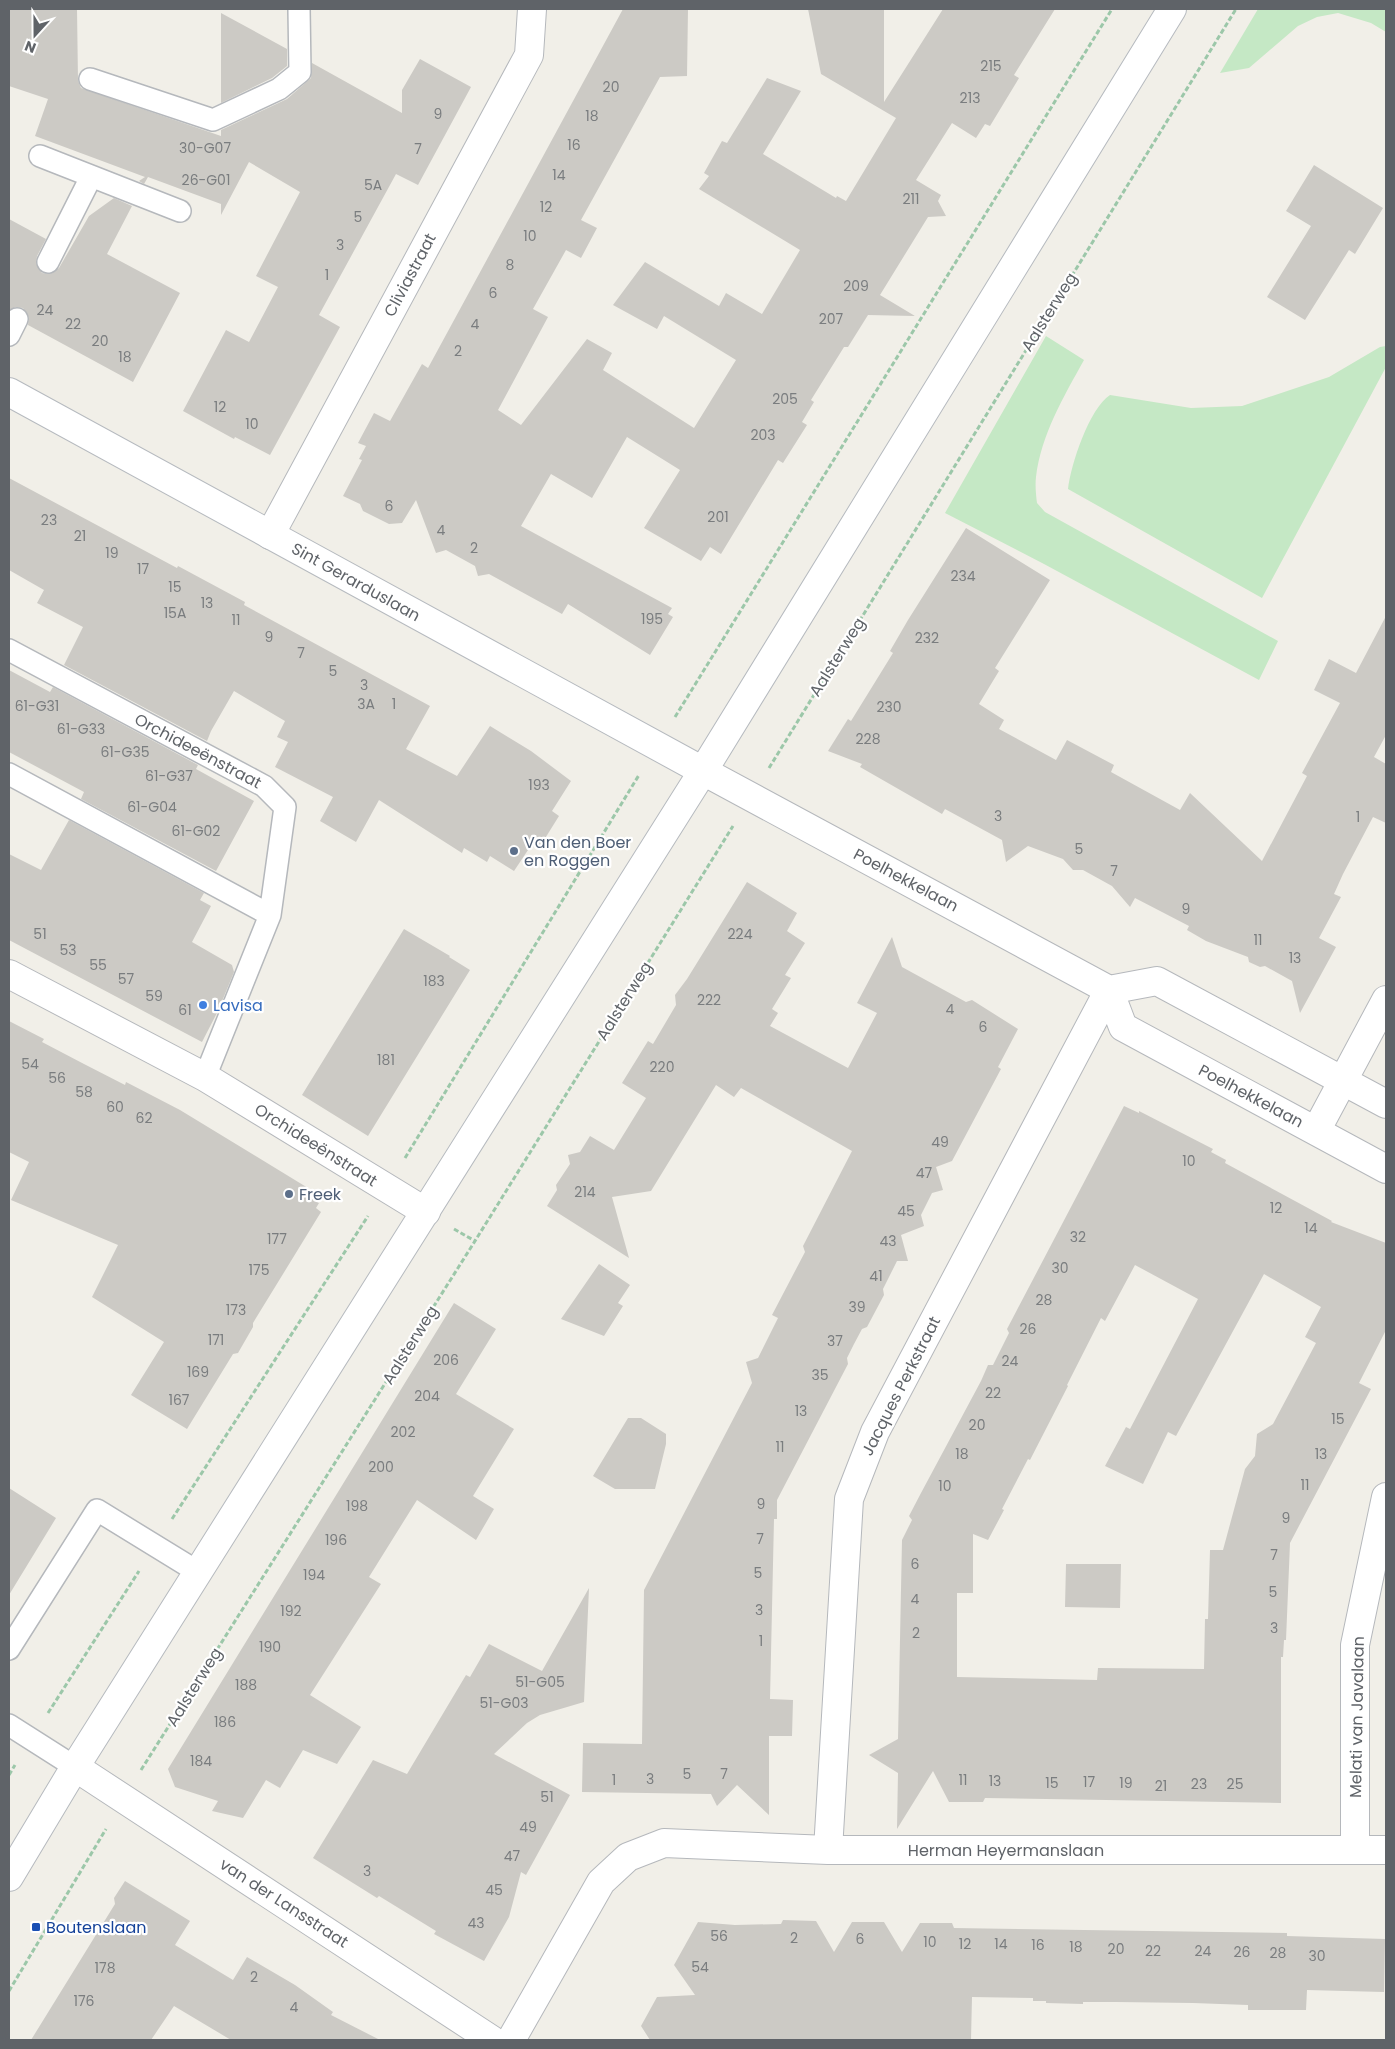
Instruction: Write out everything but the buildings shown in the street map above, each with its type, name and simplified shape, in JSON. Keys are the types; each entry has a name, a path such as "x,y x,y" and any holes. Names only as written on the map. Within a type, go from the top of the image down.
{"street":[{"name":"Cliviastraat","path":"270,535 529,56 532,9"},
{"path":"9,1877 75,1767 703,771 1172,9"},
{"name":"Sint Gerarduslaan","path":"9,392 703,771"},
{"name":"Poelhekkelaan","path":"703,771 1109,990 1123,1027 1386,1169"},
{"name":"Orchideeënstraat","path":"9,974 206,1078 426,1212"},
{"path":"1109,990 1157,981 1386,1104"},
{"name":"Jacques Perkstraat","path":"828,1850 849,1499 875,1432 1109,990"},
{"path":"1316,1132 1386,1000"},
{"name":"Melati van Javalaan","path":"1355,1849 1355,1645 1386,1497"},
{"name":"van der Lansstraat","path":"75,1767 124,1797 492,2040"},
{"name":"Herman Heyermanslaan","path":"511,2040 601,1882 628,1857 664,1843 828,1850 1386,1850"}],"lane":[{"path":"90,79 213,120 279,89 300,72 298,9"},
{"path":"40,156 180,211"},
{"path":"48,262 91,177"},
{"name":"Orchideeënstraat","path":"9,650 264,786 285,807 270,915 206,1078"},
{"path":"9,774 270,915"},
{"path":"9,1649 96,1510 198,1572"},
{"path":"9,1725 75,1767"}],"path":[{"path":"9,1775 386,1188 1112,9"},
{"name":"Aalsterweg","path":"9,1991 124,1797 475,1241 1236,9"}],"green space":[{"path":"1258,9 1386,9 1386,32 1371,23 1338,13 1317,17 1298,26 1249,68 1220,73"},
{"path":"1046,336 1084,360 1054,416 1043,446 1036,477 1037,503 1045,512 1278,641 1259,680 945,513"},
{"path":"1386,346 1386,367 1262,598 1068,489 1077,452 1088,424 1102,402 1110,395 1191,408 1242,406 1329,377 1380,347"}],"place":[{"name":"Van den Boer en Roggen","path":"514,851"},
{"name":"Lavisa","path":"203,1005"},
{"name":"Freek","path":"289,1194"},
{"name":"Boutenslaan","path":"36,1927"}]}
